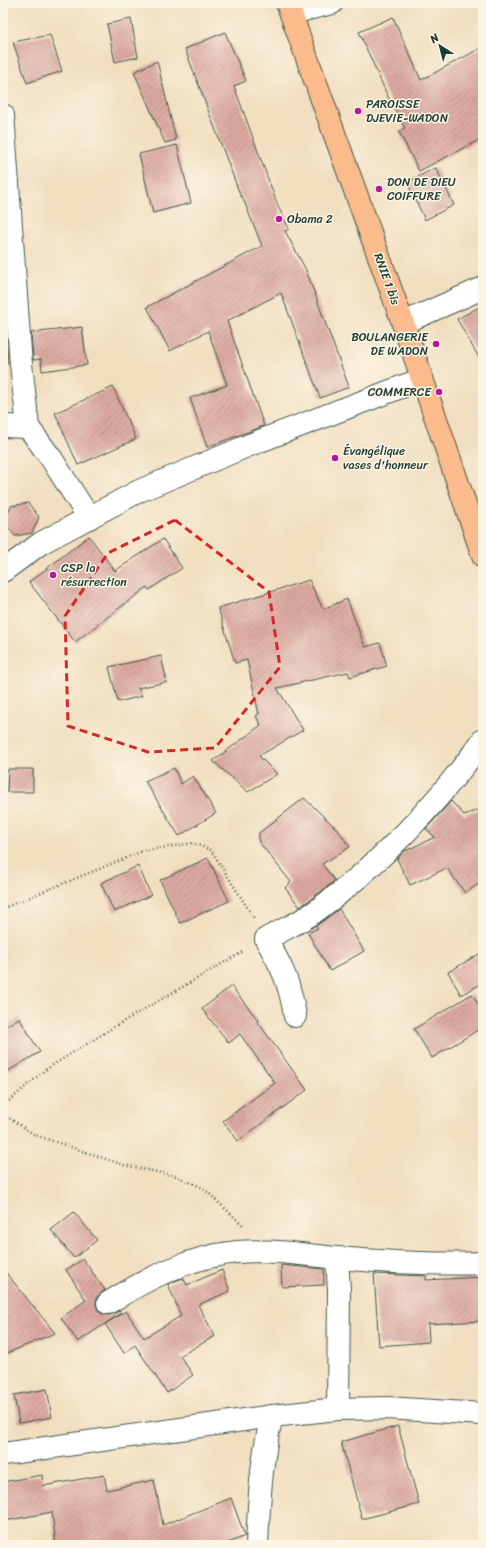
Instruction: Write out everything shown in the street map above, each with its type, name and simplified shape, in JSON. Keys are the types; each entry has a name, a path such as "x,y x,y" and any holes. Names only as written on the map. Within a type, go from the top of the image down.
{"main road":[{"name":"RNIE 1 bis","path":"289,8 403,323 483,556"}],"street":[{"path":"289,8 332,3"},
{"path":"3,115 21,364 28,427 51,458 89,518"},
{"path":"403,323 483,288"},
{"path":"3,571 41,543 139,491 252,444 422,379"},
{"path":"3,426 28,427"},
{"path":"295,1016 292,995 283,969 266,939 315,912 368,869 462,770 483,740"},
{"path":"108,1303 137,1284 176,1267 204,1258 237,1252 274,1251 337,1258 443,1264 483,1263"},
{"path":"337,1258 339,1290 338,1409"},
{"path":"3,1454 272,1416 338,1409 387,1408 483,1414"},
{"path":"256,1545 261,1475 266,1438 272,1416"}],"path":[{"path":"3,908 143,851 193,843 211,850 244,901 266,939 110,1029 45,1070 3,1106"},
{"path":"3,1114 35,1135 124,1165 176,1176 202,1188 274,1251"}],"highlighted area":[{"path":"175,520 269,592 280,667 215,748 148,752 68,726 65,616 108,553"}],"building":[{"path":"393,17 421,80 483,47 483,138 419,171 399,132 405,128 388,97 359,32"},
{"path":"131,19 138,57 115,62 107,24"},
{"path":"225,32 246,81 234,86 278,206 289,229 285,231 306,270 349,387 320,398 281,293 227,321 264,426 207,447 190,398 227,385 208,331 170,351 147,307 262,246 242,196 241,197 185,49"},
{"path":"50,35 62,71 27,83 13,42"},
{"path":"157,61 176,140 165,143 134,72"},
{"path":"177,145 191,203 153,213 139,154"},
{"path":"436,168 454,205 425,220 407,182"},
{"path":"483,305 483,365 457,319"},
{"path":"82,327 87,365 42,371 41,359 33,360 31,333"},
{"path":"6,336 8,363 3,364 3,337"},
{"path":"113,387 136,439 78,465 55,413"},
{"path":"28,503 39,517 32,533 15,536 4,522 11,506"},
{"path":"89,536 115,571 163,539 182,568 149,590 147,587 75,642 29,582"},
{"path":"309,580 323,609 347,599 365,647 380,643 387,666 350,677 348,672 277,688 303,730 259,756 277,774 248,792 213,761 261,725 256,716 259,714 247,660 235,663 218,608"},
{"path":"161,656 167,682 138,688 142,696 118,702 109,667"},
{"path":"174,768 181,784 193,776 216,813 179,836 145,781"},
{"path":"8,769 33,769 33,792 7,792"},
{"path":"304,798 337,829 350,847 322,864 335,881 300,907 285,888 291,882 259,842 259,833"},
{"path":"451,801 464,815 483,808 483,881 465,893 447,868 410,885 397,859 403,852 435,837 426,829"},
{"path":"208,858 229,901 180,923 160,880"},
{"path":"138,866 151,895 114,912 101,883"},
{"path":"339,909 364,951 330,971 308,933 318,928 316,926"},
{"path":"483,952 483,983 461,995 448,972"},
{"path":"231,986 258,1020 257,1021 307,1090 238,1141 223,1121 275,1083 240,1034 229,1043 202,1009"},
{"path":"472,994 483,1012 483,1027 432,1058 414,1029"},
{"path":"19,1018 40,1052 3,1074 3,1028"},
{"path":"74,1212 97,1240 74,1258 51,1230"},
{"path":"83,1259 105,1290 97,1297 96,1304 98,1310 102,1314 108,1315 119,1311 121,1313 78,1342 61,1318 86,1300 66,1270"},
{"path":"281,1265 324,1269 324,1285 282,1287"},
{"path":"3,1269 55,1333 3,1355"},
{"path":"222,1270 230,1291 198,1305 215,1336 180,1356 193,1375 167,1393 135,1345 124,1353 105,1324 126,1311 144,1338 181,1316 168,1284 183,1278 187,1285"},
{"path":"374,1274 426,1276 426,1280 483,1277 483,1321 428,1324 429,1342 379,1346"},
{"path":"47,1389 52,1417 19,1423 14,1395"},
{"path":"398,1426 419,1504 362,1519 341,1442"},
{"path":"42,1475 43,1486 104,1475 107,1490 154,1480 163,1525 231,1498 245,1536 223,1545 56,1545 52,1512 5,1521 3,1508 3,1482"}],"place":[{"name":"PAROISSE DJEVIE-WADON","path":"358,111"},
{"name":"DON DE DIEU COIFFURE","path":"379,189"},
{"name":"Obama 2","path":"279,219"},
{"name":"BOULANGERIE DE WADON","path":"436,344"},
{"name":"COMMERCE","path":"439,392"},
{"name":"Évangélique vases d'honneur","path":"335,458"},
{"name":"CSP la résurrection","path":"53,575"}]}
